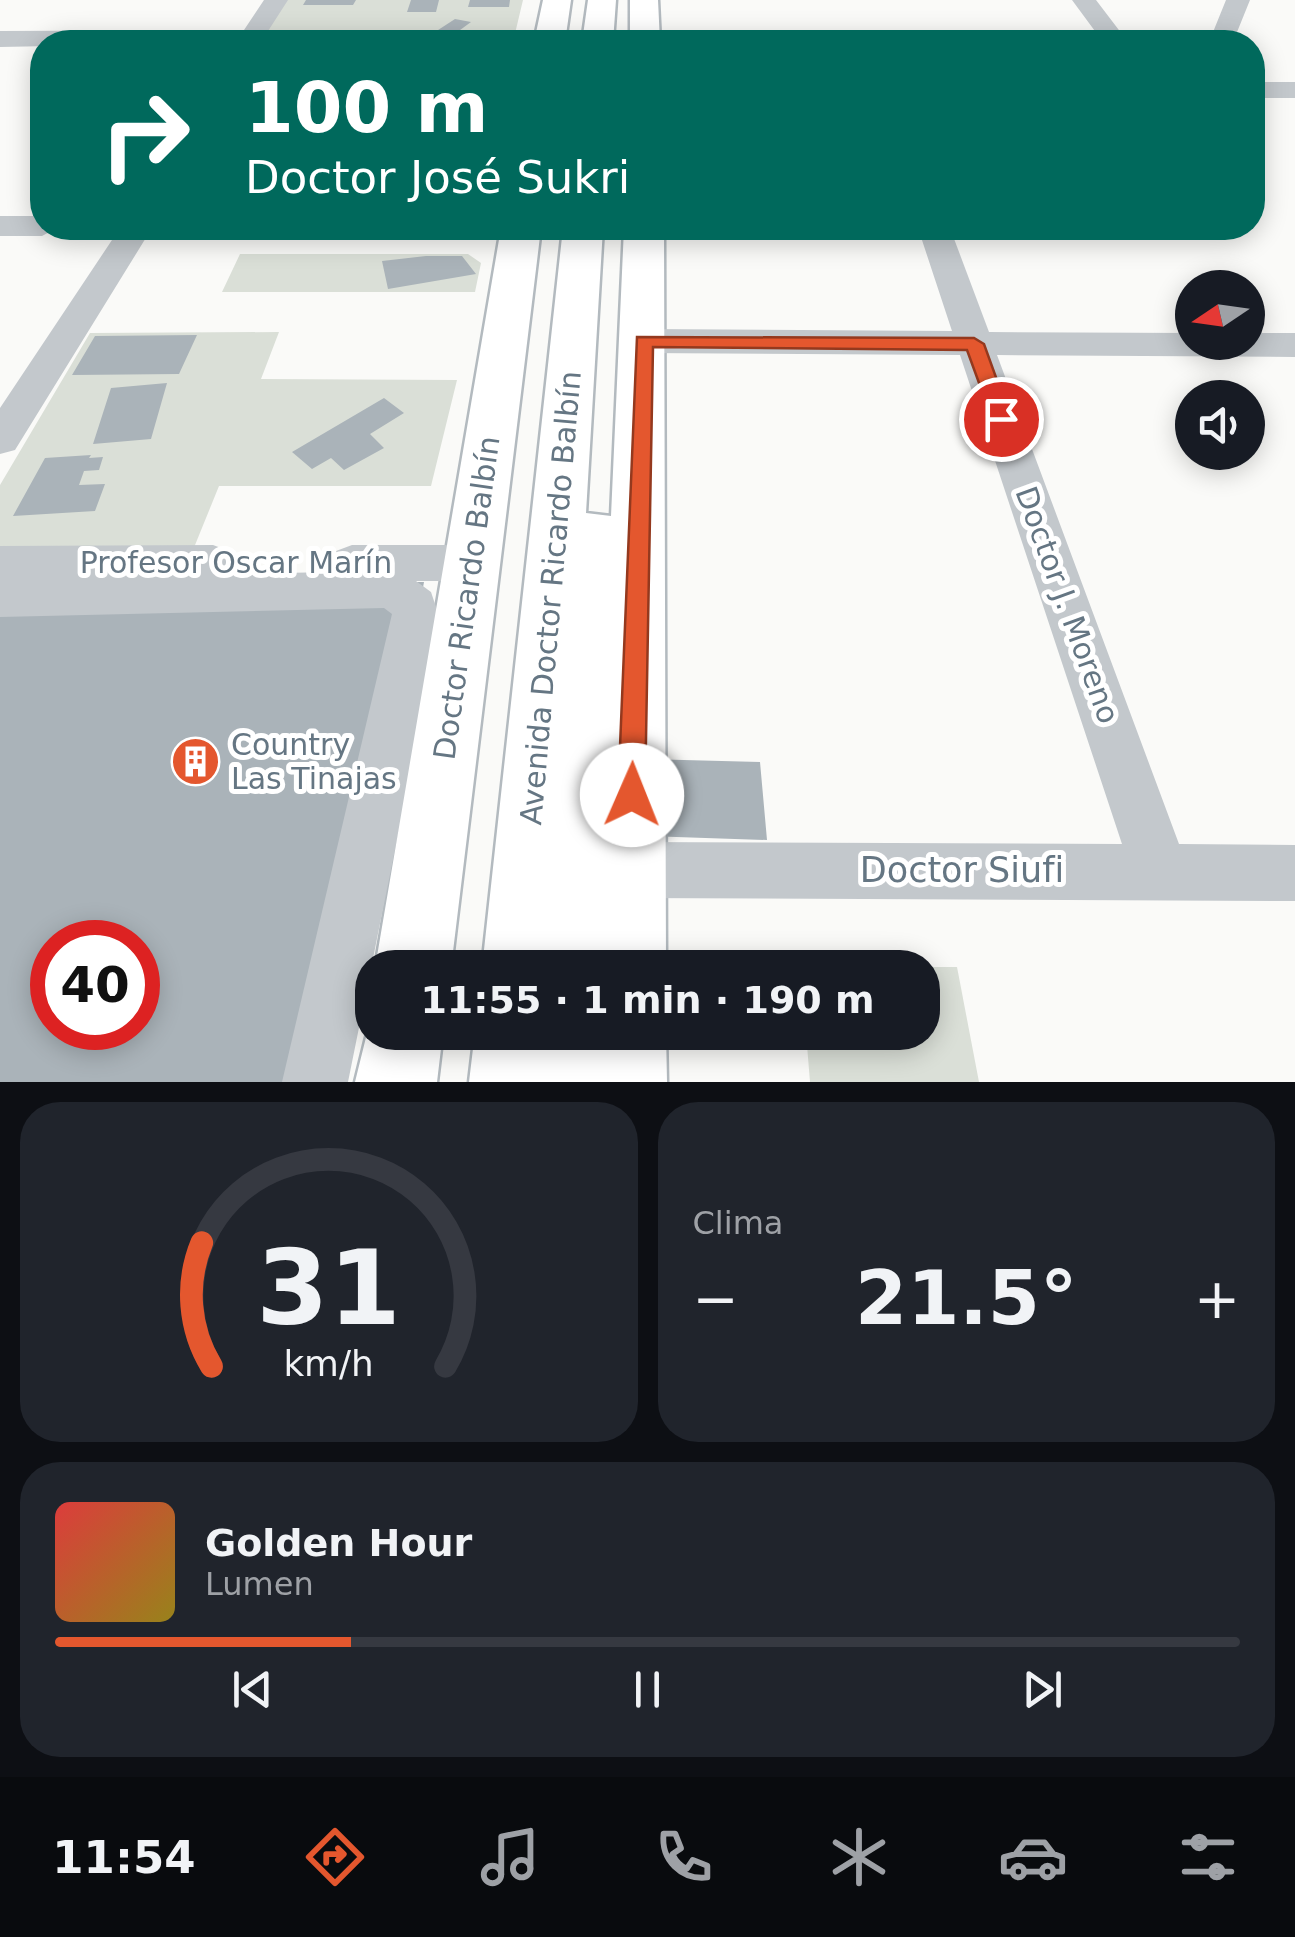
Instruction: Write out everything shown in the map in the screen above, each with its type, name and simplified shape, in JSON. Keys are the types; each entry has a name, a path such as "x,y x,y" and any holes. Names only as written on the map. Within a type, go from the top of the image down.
{"street":[{"path":"256,30 276,0"},
{"path":"552,30 557,0"},
{"path":"599,30 602,0"},
{"path":"617,30 618,0"},
{"path":"644,0 645,30"},
{"path":"1084,0 1107,30"},
{"path":"1227,30 1238,0"},
{"path":"0,39 30,39"},
{"path":"1265,90 1295,90"},
{"path":"0,226 30,226"},
{"path":"0,440 128,240"},
{"name":"Doctor Ricardo Balbín","path":"416,950 519,240"},
{"name":"Avenida Doctor Ricardo Balbín","path":"522,950 581,240"},
{"name":"Avenida Doctor Ricardo Balbín","path":"573,950 607,240"},
{"path":"628,950 644,240"},
{"name":"Doctor J. Moreno","path":"938,240 1160,870"},
{"path":"643,341 1295,345"},
{"name":"Profesor Oscar Marín","path":"0,564 472,563"},
{"path":"0,598 393,589 414,605 417,622 316,1082"},
{"path":"362,870 427,874"},
{"name":"Doctor Siufi","path":"630,870 1295,873"},
{"path":"396,1082 401,1050"},
{"path":"510,1082 513,1050"},
{"path":"566,1082 567,1050"},
{"path":"626,1082 627,1050"}],"shaded area":[{"path":"283,0 523,0 516,30 265,30"},
{"path":"240,254 468,254 481,263 475,292 222,292"},
{"path":"279,332 261,379 457,380 431,486 219,486 193,550 0,548 0,485 90,333"},
{"path":"940,967 957,967 979,1082 810,1082 807,1050 940,1050"}],"building":[{"path":"306,0 356,0 353,5 303,5"},
{"path":"411,0 439,0 436,12 407,12"},
{"path":"470,0 510,0 509,7 468,7"},
{"path":"455,19 471,22 460,30 438,30"},
{"path":"462,256 476,274 388,289 382,261"},
{"path":"197,335 179,374 72,375 95,336"},
{"path":"167,383 151,439 93,444 111,388"},
{"path":"384,398 404,413 370,434 384,448 344,470 331,458 312,469 292,452"},
{"path":"91,455 89,458 103,457 99,470 84,471 79,485 105,484 95,511 13,516 45,458"},
{"name":"Country Las Tinajas","path":"0,582 424,582 333,1082 0,1082"},
{"path":"645,759 760,762 767,840 647,836"}],"place":[{"name":"Country Las Tinajas","path":"196,762"}],"route":[{"path":"632,795 643,341 974,344 1001,419"}]}
